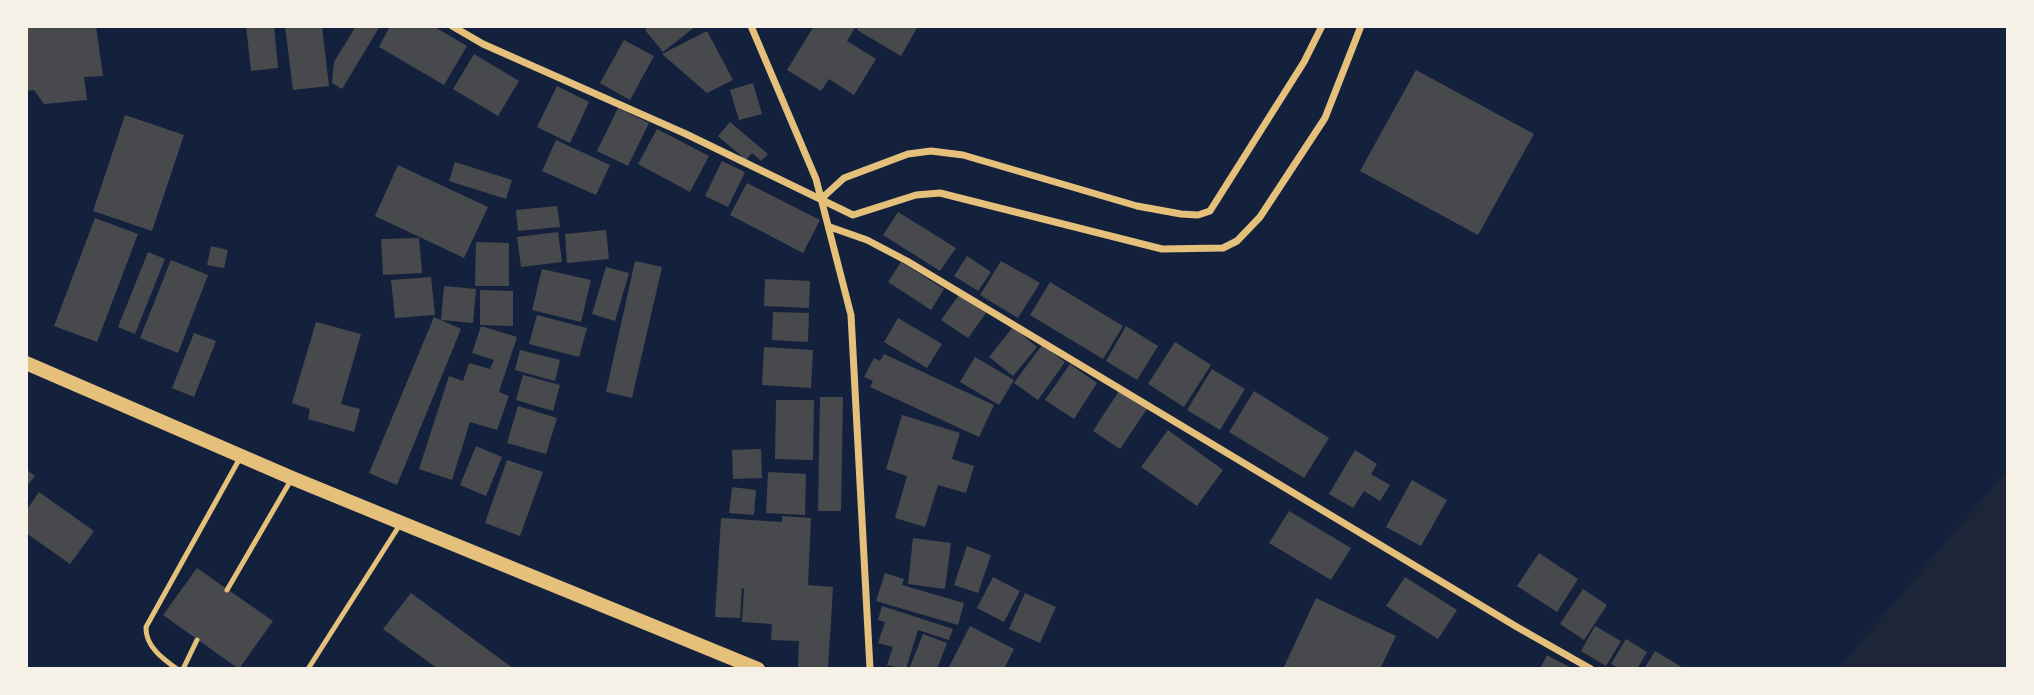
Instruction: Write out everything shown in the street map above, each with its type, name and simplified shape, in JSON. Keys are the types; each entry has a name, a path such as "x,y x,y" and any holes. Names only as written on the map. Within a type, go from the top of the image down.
{"main road":[{"path":"26,363 241,457 758,669"}],"street":[{"path":"452,26 483,44 686,134 853,215 916,195 940,193 1163,249 1223,248 1237,241 1260,217 1325,118 1361,26"},
{"path":"751,26 816,179 851,315 870,669"},
{"path":"821,199 844,178 908,154 931,151 963,155 1137,206 1181,214 1205,214 1210,211 1304,62 1322,26"},
{"path":"830,227 867,240 907,261 1591,669"}],"lane":[{"path":"177,669 148,641 146,627 241,457"},
{"path":"228,590 292,478"},
{"path":"308,669 401,523"},
{"path":"183,669 197,640"}],"shaded area":[{"path":"2008,469 2008,669 1838,669"}],"building":[{"path":"26,26 96,26 103,76 84,77 87,100 44,104 34,90 26,91"},
{"path":"246,26 274,26 278,68 251,71"},
{"path":"285,26 322,26 329,86 293,90"},
{"path":"356,26 380,26 342,89 332,83 334,62"},
{"path":"390,26 433,26 467,46 444,85 379,47"},
{"path":"649,26 696,26 663,52 645,30"},
{"path":"814,26 856,26 847,41 876,59 854,95 829,79 821,91 787,70"},
{"path":"859,26 918,26 901,56 857,30"},
{"path":"707,31 733,80 707,93 662,54"},
{"path":"624,40 654,56 630,100 600,83"},
{"path":"474,54 519,81 498,116 453,89"},
{"path":"1416,70 1534,134 1478,235 1360,171"},
{"path":"753,83 762,114 739,120 730,90"},
{"path":"557,86 589,102 570,143 537,127"},
{"path":"618,108 649,123 628,166 597,151"},
{"path":"125,115 184,135 152,231 93,211"},
{"path":"730,122 768,154 761,161 752,153 746,160 718,136"},
{"path":"657,129 709,156 690,192 638,164"},
{"path":"556,140 610,165 596,195 542,171"},
{"path":"722,161 745,172 728,207 705,196"},
{"path":"455,162 512,180 506,199 449,181"},
{"path":"398,165 488,207 464,258 375,216"},
{"path":"747,183 820,220 803,253 730,215"},
{"path":"557,206 560,227 518,231 516,210"},
{"path":"898,212 956,248 940,271 883,235"},
{"path":"95,218 138,234 97,342 54,326"},
{"path":"606,230 609,259 567,263 565,234"},
{"path":"558,232 562,262 521,267 517,237"},
{"path":"419,238 422,273 383,275 381,239"},
{"path":"476,242 509,243 509,286 475,286"},
{"path":"211,246 228,250 224,268 207,265"},
{"path":"148,252 165,259 135,334 118,327"},
{"path":"967,256 991,272 978,291 954,276"},
{"path":"171,260 208,275 178,353 140,338"},
{"path":"635,261 662,267 632,398 606,392"},
{"path":"1001,261 1040,283 1018,318 980,295"},
{"path":"901,262 944,289 931,310 888,282"},
{"path":"606,267 629,273 615,321 592,314"},
{"path":"542,269 591,280 581,322 532,310"},
{"path":"431,277 435,315 395,318 391,280"},
{"path":"765,279 810,281 809,308 764,306"},
{"path":"1050,282 1123,326 1103,359 1030,315"},
{"path":"444,286 476,289 473,323 441,320"},
{"path":"480,290 513,291 513,326 480,325"},
{"path":"959,295 986,313 968,338 941,320"},
{"path":"773,312 809,313 808,342 772,340"},
{"path":"537,315 587,328 579,357 529,344"},
{"path":"434,317 461,329 397,485 369,473"},
{"path":"898,318 942,344 927,368 884,342"},
{"path":"316,322 361,334 341,404 360,409 354,432 308,419 310,409 292,403"},
{"path":"481,326 517,337 499,392 509,396 497,430 470,422 452,480 419,469 449,376 463,381 469,363 490,369 494,360 472,353"},
{"path":"1126,326 1158,346 1137,380 1106,361"},
{"path":"1013,327 1037,347 1013,376 989,357"},
{"path":"194,333 216,341 194,397 172,388"},
{"path":"1175,342 1211,365 1184,407 1148,384"},
{"path":"1042,345 1065,362 1038,400 1014,383"},
{"path":"764,347 813,350 811,388 762,385"},
{"path":"520,350 560,360 555,381 515,370"},
{"path":"884,354 994,405 979,437 870,387 873,381 864,377 874,358 880,361"},
{"path":"975,357 1014,380 999,405 960,382"},
{"path":"1070,364 1097,383 1074,419 1045,400"},
{"path":"1212,369 1245,389 1220,430 1187,410"},
{"path":"523,375 560,385 553,411 516,400"},
{"path":"1119,391 1147,409 1120,449 1093,431"},
{"path":"1254,391 1329,438 1304,478 1229,432"},
{"path":"820,397 843,397 841,511 818,511"},
{"path":"776,400 814,400 813,460 775,459"},
{"path":"518,406 557,418 546,454 507,443"},
{"path":"902,415 960,433 952,459 974,466 966,493 938,485 925,527 895,518 907,476 886,469"},
{"path":"1168,430 1223,470 1197,506 1141,467"},
{"path":"476,446 502,457 486,496 460,485"},
{"path":"761,449 762,478 733,479 732,450"},
{"path":"1355,450 1377,464 1371,474 1390,485 1380,501 1364,491 1353,508 1329,494"},
{"path":"507,460 543,472 520,536 485,523"},
{"path":"26,469 35,476 26,487"},
{"path":"768,472 806,474 805,515 766,513"},
{"path":"1412,480 1447,500 1421,546 1386,527"},
{"path":"732,487 756,490 754,515 729,513"},
{"path":"39,492 94,531 70,564 26,533 26,511"},
{"path":"1289,511 1351,548 1331,580 1269,543"},
{"path":"782,516 811,518 808,585 833,587 828,669 798,668 799,641 771,640 772,624 742,622 742,588 740,618 715,617 721,518 782,522"},
{"path":"913,538 951,543 945,589 908,584"},
{"path":"967,546 991,555 978,593 954,585"},
{"path":"1539,553 1578,579 1557,612 1517,586"},
{"path":"197,568 273,621 239,669 163,615"},
{"path":"885,573 904,579 902,585 964,603 958,625 876,601"},
{"path":"993,577 1020,591 1004,622 977,608"},
{"path":"1405,577 1457,610 1438,639 1386,606"},
{"path":"1583,589 1607,605 1584,640 1560,624"},
{"path":"411,593 514,669 438,669 383,629"},
{"path":"1025,593 1056,607 1040,643 1009,629"},
{"path":"1316,598 1396,636 1380,669 1283,669"},
{"path":"882,606 953,629 949,640 918,630 906,669 887,665 893,647 878,643 885,622 878,620"},
{"path":"970,626 1014,649 1004,669 948,669"},
{"path":"1595,626 1621,641 1606,666 1581,651"},
{"path":"923,634 947,643 937,669 909,669"},
{"path":"1626,639 1647,652 1637,669 1620,669 1611,664"},
{"path":"1655,651 1685,669 1644,669"},
{"path":"1547,655 1573,669 1540,669"}]}
